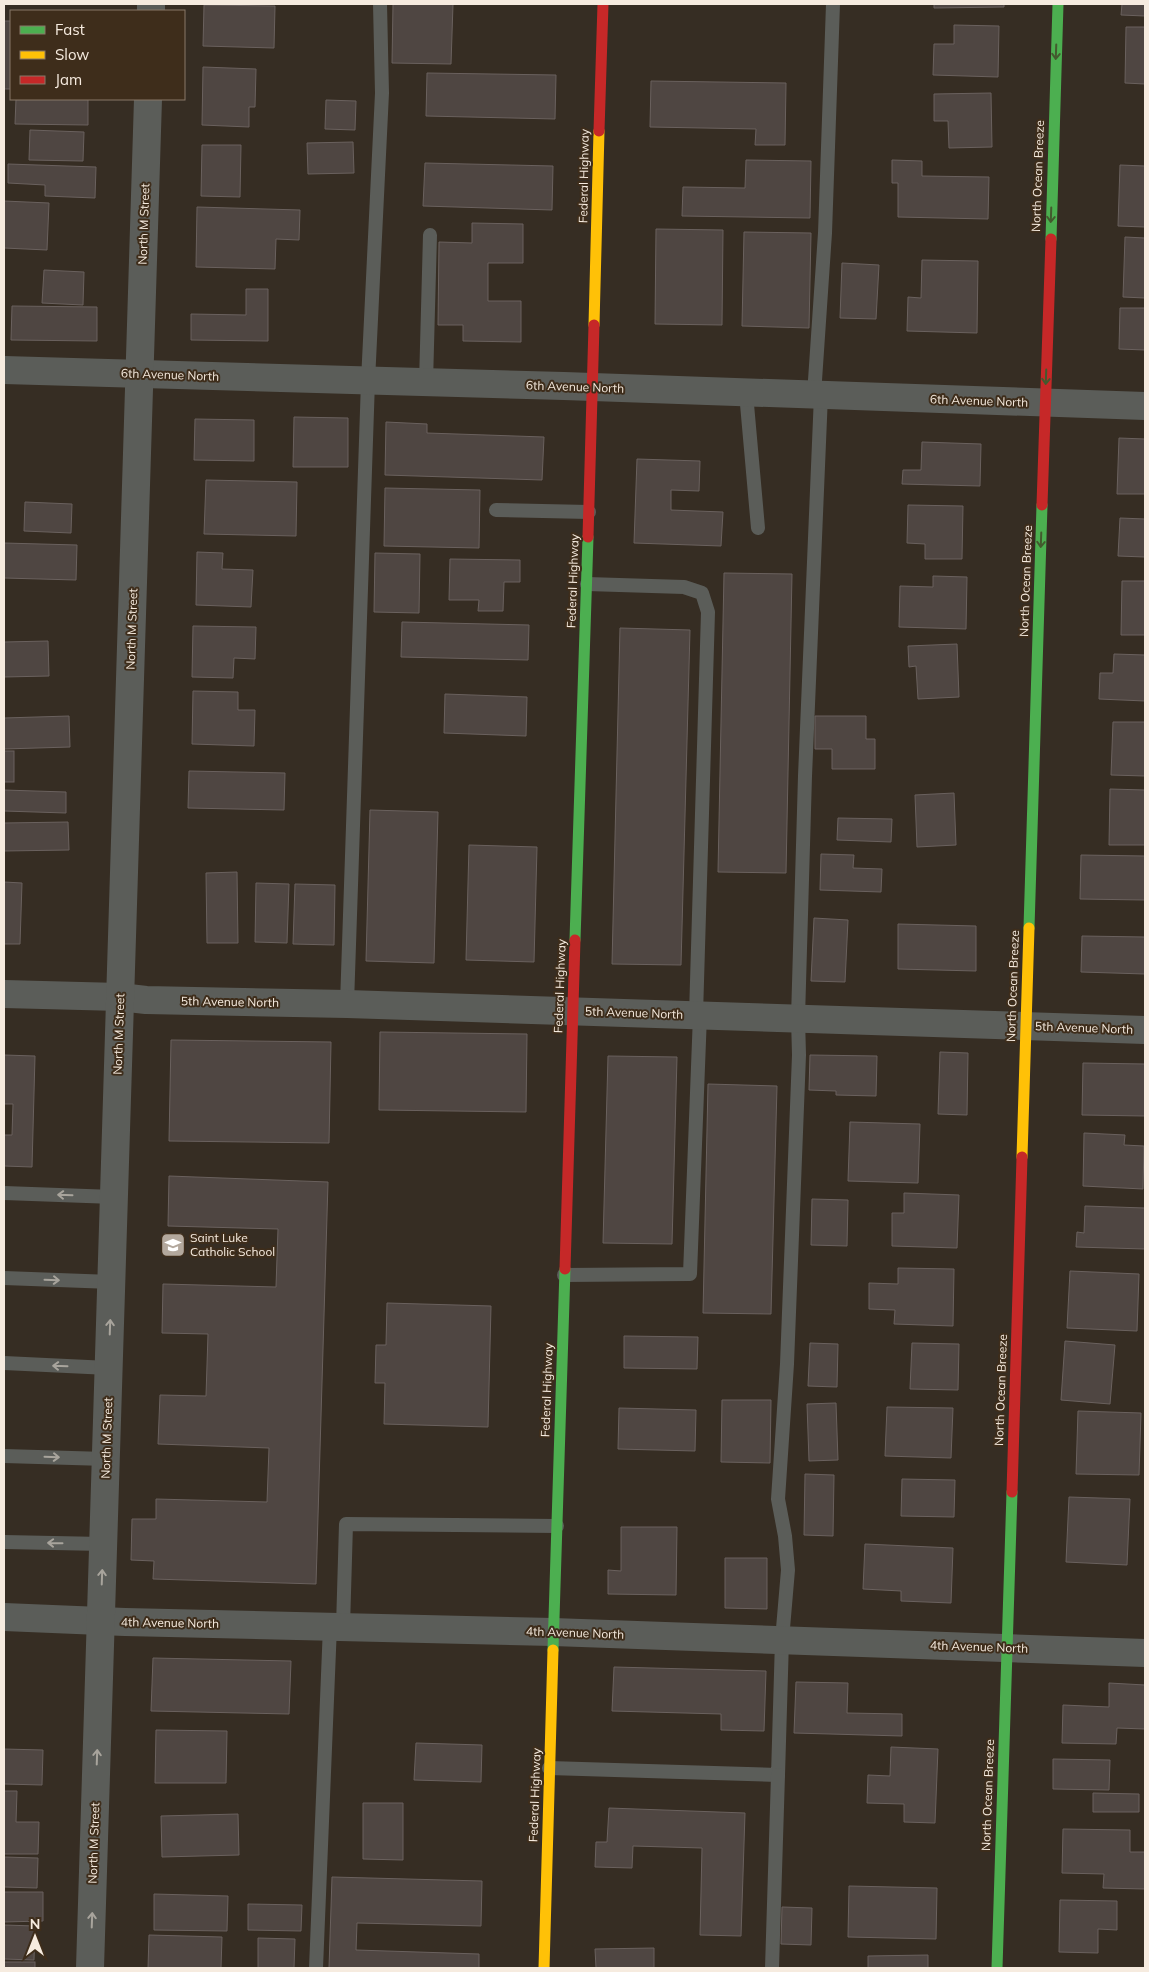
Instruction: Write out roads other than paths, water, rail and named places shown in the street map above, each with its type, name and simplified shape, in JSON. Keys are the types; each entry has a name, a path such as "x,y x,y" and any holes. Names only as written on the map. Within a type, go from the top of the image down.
{"main road":[{"name":"Federal Highway","path":"544,1968 564,1275 594,388 600,79 604,4"},
{"name":"North Ocean Breeze","path":"997,1968 1058,4"}],"street":[{"name":"North M Street","path":"90,1968 148,100"},
{"name":"6th Avenue North","path":"4,370 1145,406"},
{"name":"5th Avenue North","path":"4,994 120,997 146,1000 347,1004 1145,1030"},
{"name":"4th Avenue North","path":"4,1617 553,1632 1145,1653"}],"lane":[{"path":"347,1004 368,381 382,93 380,4"},
{"path":"772,1968 782,1640 788,1570 785,1536 778,1499 787,1364 798,1065 817,395 833,4"},
{"path":"426,383 430,235"},
{"path":"746,393 758,528"},
{"path":"496,510 590,512"},
{"path":"564,1275 690,1274 708,612 702,593 684,587 587,584"},
{"path":"4,1193 114,1197"},
{"path":"4,1278 112,1282"},
{"path":"4,1363 109,1368"},
{"path":"4,1456 106,1459"},
{"path":"316,1968 337,1626 346,1524 557,1526"},
{"path":"4,1542 103,1544"},
{"path":"549,1768 778,1775"}],"place":[{"name":"Saint Luke Catholic School","path":"173,1245"}]}
